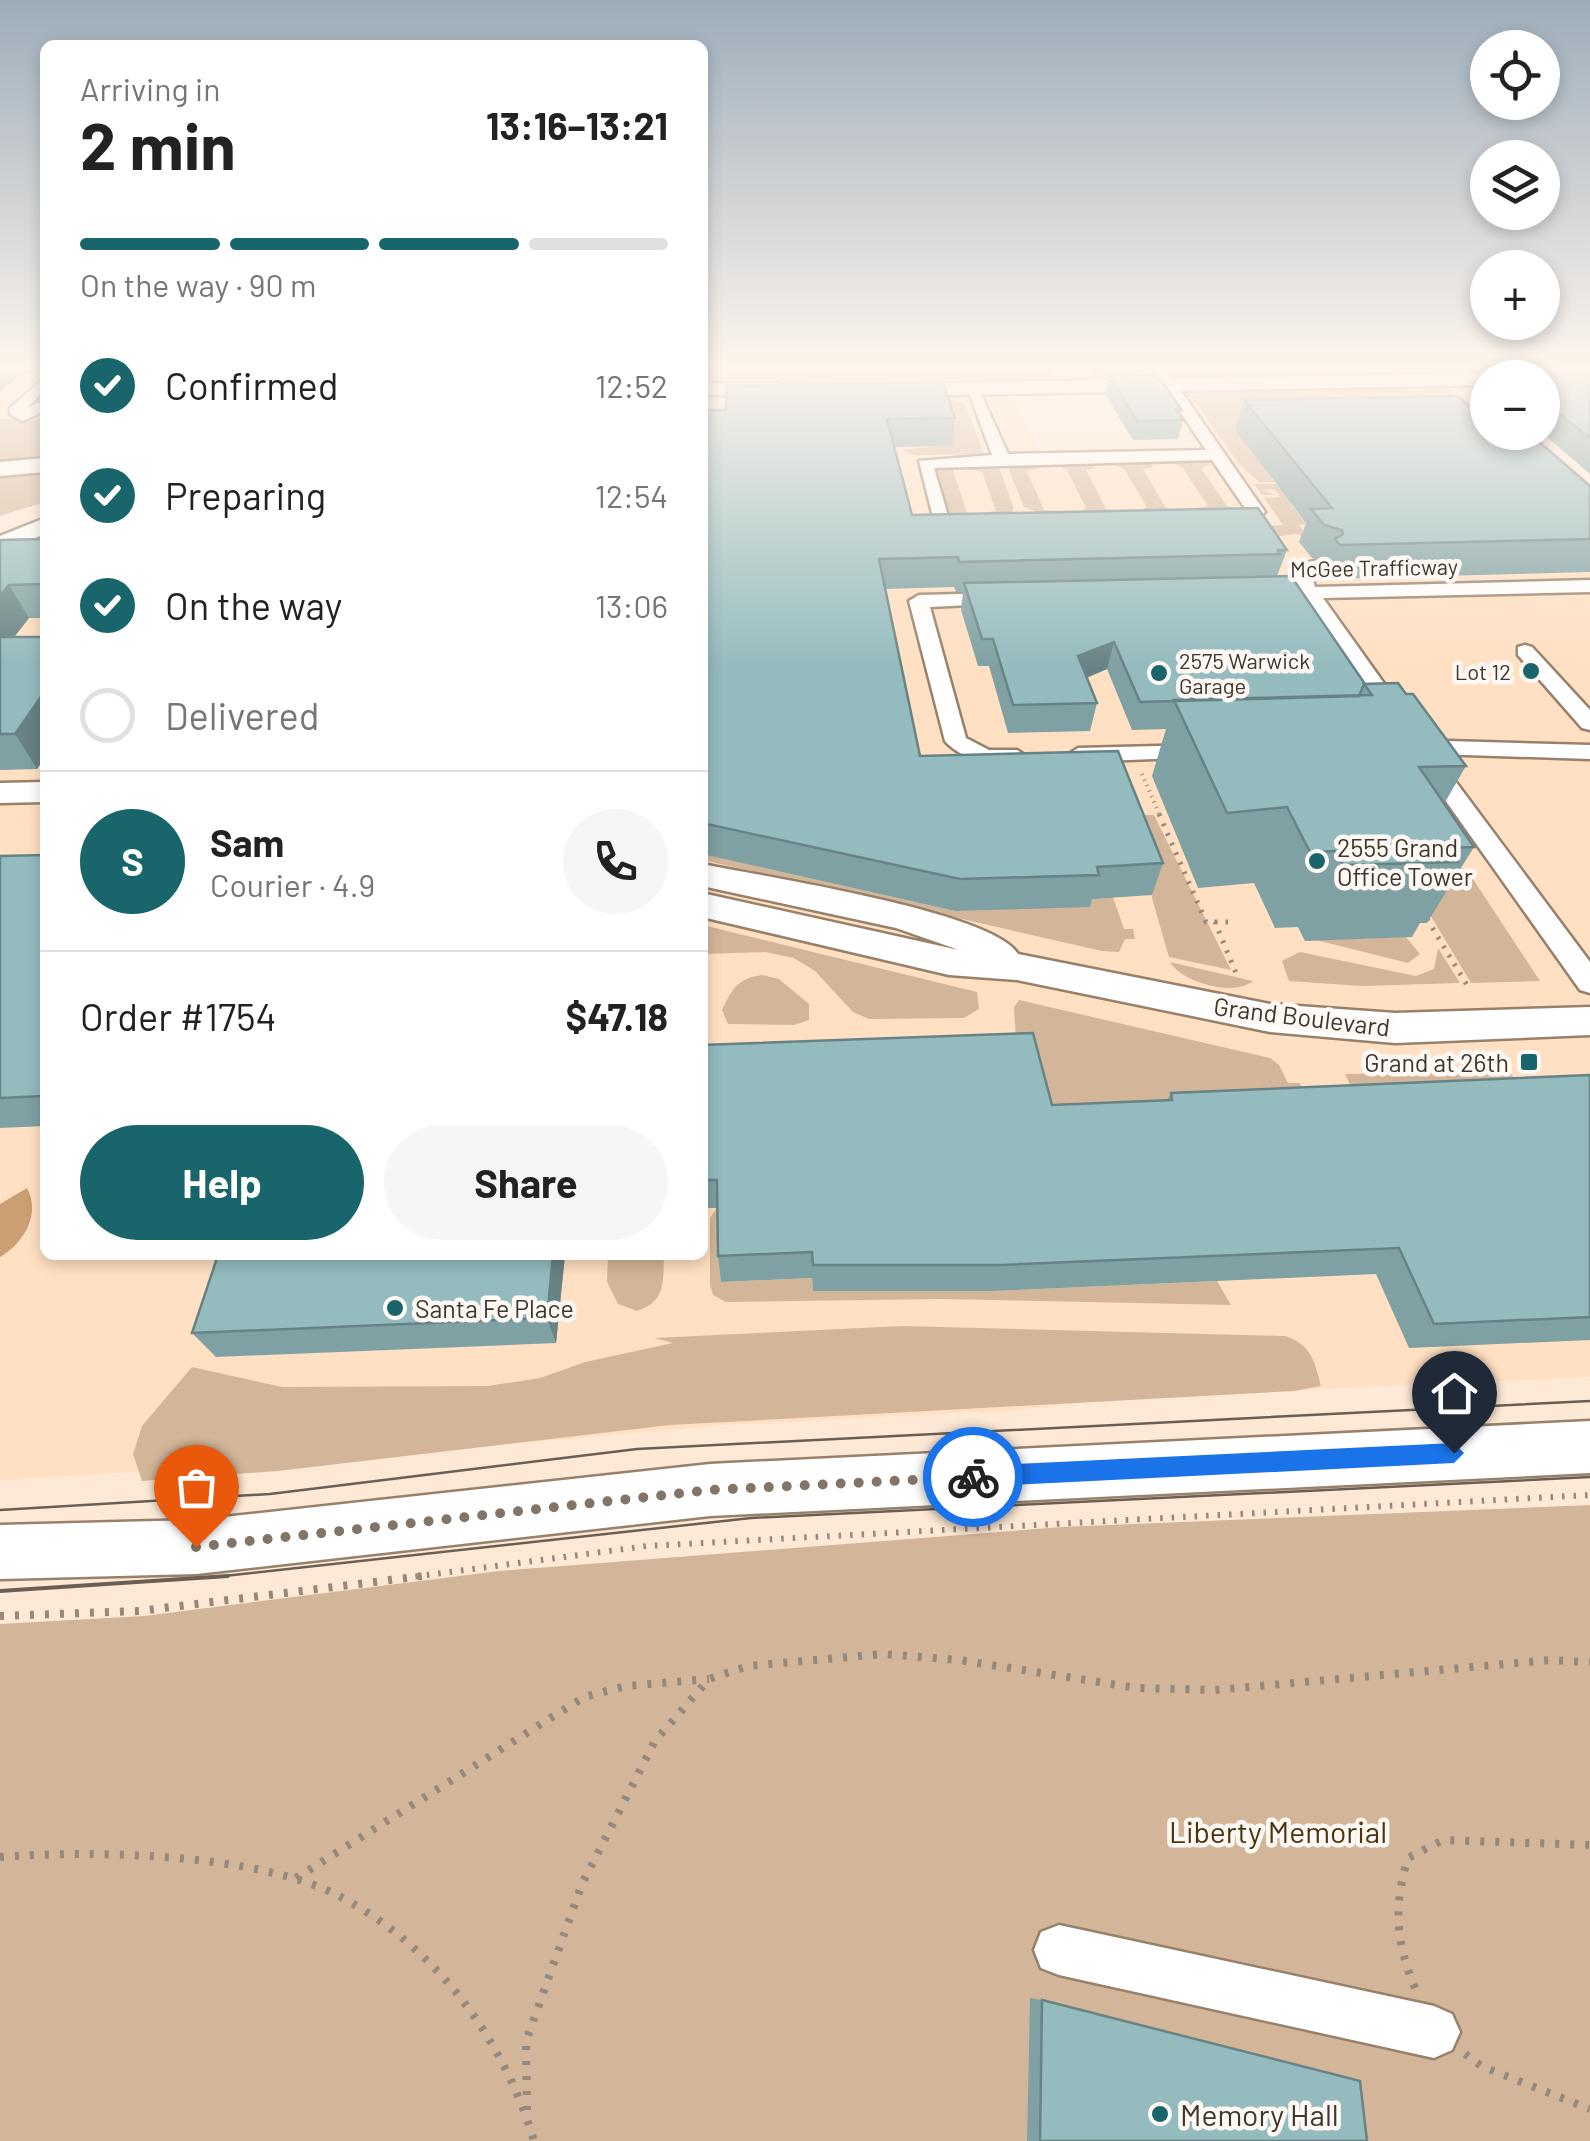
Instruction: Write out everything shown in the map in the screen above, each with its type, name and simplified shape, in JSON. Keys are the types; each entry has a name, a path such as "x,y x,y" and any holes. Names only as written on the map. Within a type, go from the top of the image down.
{"main road":[{"path":"0,520 40,508"},
{"path":"0,545 40,527"},
{"path":"0,793 40,792"},
{"path":"0,818 40,817"},
{"name":"Grand Boulevard","path":"708,876 966,938 1017,967"},
{"name":"Grand Boulevard","path":"708,906 948,962 1017,967 1270,1018 1395,1028 1590,1021"},
{"path":"0,1552 196,1547 710,1490 1590,1447"}],"street":[{"path":"926,468 941,521 994,523"},
{"path":"1212,518 1251,517 1256,512 1226,468"},
{"path":"1318,566 1304,568 1300,574 1309,594 1590,983"},
{"name":"McGee Trafficway","path":"1249,594 1590,586"},
{"path":"1028,598 919,601 956,741 984,756 1213,752"},
{"path":"1525,651 1590,723"},
{"path":"1391,747 1590,752"},
{"path":"1059,1950 1434,2032"}],"path":[{"path":"1143,776 1206,922 1232,922"},
{"path":"1440,874 1472,872"},
{"path":"1422,914 1467,985"},
{"path":"1215,922 1236,974"},
{"path":"0,1616 207,1604 646,1546 1590,1495"},
{"path":"295,1879 584,1696 626,1686 709,1679 748,1666 884,1654 960,1660 1137,1688 1215,1690 1550,1660 1590,1662"},
{"path":"534,2141 527,2110 526,2041 547,1972 582,1884 655,1741 709,1679"},
{"path":"1590,1844 1442,1840 1408,1858 1395,1891 1394,1924 1403,1960 1434,2032 1480,2066 1590,2109"},
{"path":"0,1856 138,1856 295,1879 338,1896 406,1944 465,2000 527,2110"}],"shaded area":[{"path":"708,468 1537,468 1590,507 1590,1377 1121,1398 1018,1410 724,1425 301,1462 0,1480 0,549 40,531 40,1260 708,1260"},
{"path":"27,1188 32,1208 28,1227 0,1257 0,1204"}],"green space":[{"path":"933,468 952,468 968,516 947,519"},
{"path":"999,468 1014,509 1007,516 1013,518 987,517 986,512 996,511 982,472 970,469"},
{"path":"1008,468 1036,468 1027,471 1044,510 1057,511 1057,517 1039,520 1040,513 1024,507"},
{"path":"1062,468 1095,468 1086,470 1106,509 1120,512 1076,514 1086,508"},
{"path":"1148,468 1143,469 1166,508 1180,511 1137,512 1147,507 1124,469"},
{"path":"1183,468 1201,468 1227,506 1241,510 1197,508 1208,506"},
{"path":"1243,468 1264,468 1274,482 1259,482"},
{"path":"40,473 40,504 0,516 0,477"},
{"path":"1254,484 1276,484 1306,524 1299,525 1310,540 1297,534 1272,537 1265,526 1283,525 1264,498 1280,497 1274,489 1262,490 1275,495 1262,495"},
{"path":"1137,815 1154,815 1231,970 1169,957 1145,871"},
{"path":"708,855 955,911 1082,881 1107,880 1124,929 1133,929 1135,939 1125,939 1119,952 708,861"},
{"path":"1471,876 1540,981 1471,983 1408,878"},
{"path":"708,926 977,992 979,1009 964,1018 869,1019 853,1012 815,971 794,958 765,952 708,954"},
{"path":"1406,937 1420,954 1408,963 1316,940"},
{"path":"1438,948 1460,983 1362,986 1289,981 1282,961 1300,952 1416,976 1434,969"},
{"path":"1170,962 1253,981 1245,986 1222,988 1186,976"},
{"path":"762,975 779,979 809,1004 809,1020 794,1025 728,1024 722,1010 733,990 741,982"},
{"path":"1019,1000 1270,1058 1279,1065 1288,1083 1300,1083 1314,1116 1043,1134 1016,1043 1014,1007"},
{"path":"1509,1071 1518,1084 1364,1114 1345,1074"},
{"path":"719,1204 721,1282 812,1278 813,1291 993,1291 1217,1281 1231,1305 939,1299 726,1302 713,1295 710,1285 710,1218"},
{"path":"608,1260 664,1260 658,1296 637,1311 618,1304 607,1282"},
{"path":"903,1326 1285,1336 1306,1349 1321,1386 1294,1391 670,1425 278,1471 142,1481 133,1454 142,1426 192,1367 282,1387 488,1386 540,1378 585,1362 673,1343 654,1338"},
{"name":"Liberty Memorial","path":"1590,1505 1590,2141 0,2141 0,1624 144,1616 499,1571 1062,1527"}],"building":[{"path":"708,468 900,468 912,515 1258,508 1287,550 1278,550 1280,554 959,562 958,557 879,559 920,756 1118,751 1163,863 1097,867 1099,875 960,879 708,824"},
{"path":"1299,468 1569,468 1590,486 1590,539 1340,545 1335,539 1343,534 1342,530 1324,525 1311,509 1332,508"},
{"path":"40,539 40,584 9,585 0,596 0,540"},
{"name":"2575 Warwick Garage","path":"1291,576 1365,684 1359,696 1140,702 1114,642 1078,656 1097,703 1013,705 993,639 982,639 964,583"},
{"path":"0,637 40,637 40,698 15,734 0,734"},
{"path":"1398,683 1406,694 1413,694 1466,766 1419,767 1474,847 1449,848 1458,862 1343,865 1336,851 1310,852 1287,807 1227,813 1174,700 1372,695 1364,684"},
{"path":"40,855 40,1096 0,1098 0,856"},
{"path":"1033,1033 1052,1105 1172,1100 1171,1093 1590,1075 1590,1317 1434,1324 1399,1248 1001,1265 813,1265 812,1252 718,1256 717,1180 708,1180 708,1045"},
{"name":"Santa Fe Place","path":"216,1260 553,1260 547,1318 192,1333"},
{"path":"1042,2000 1360,2081 1367,2141 1040,2141"}],"tram line":[{"path":"0,1510 270,1494 637,1449 1590,1401"},
{"path":"218,1577 751,1518 1590,1477"},
{"path":"218,1577 228,1576"},
{"path":"0,1591 218,1577"},
{"path":"206,1578 218,1577"}],"way so far":[{"path":"196,1547 710,1490 973,1477"}],"place":[{"name":"Lot 12","path":"1531,671"},
{"name":"2575 Warwick Garage","path":"1159,673"},
{"name":"2555 Grand Office Tower","path":"1317,861"},
{"name":"Grand at 26th","path":"1529,1062"},
{"name":"Santa Fe Place","path":"395,1308"},
{"name":"Memory Hall","path":"1160,2114"}],"route":[{"path":"973,1477 1454,1453"}]}
